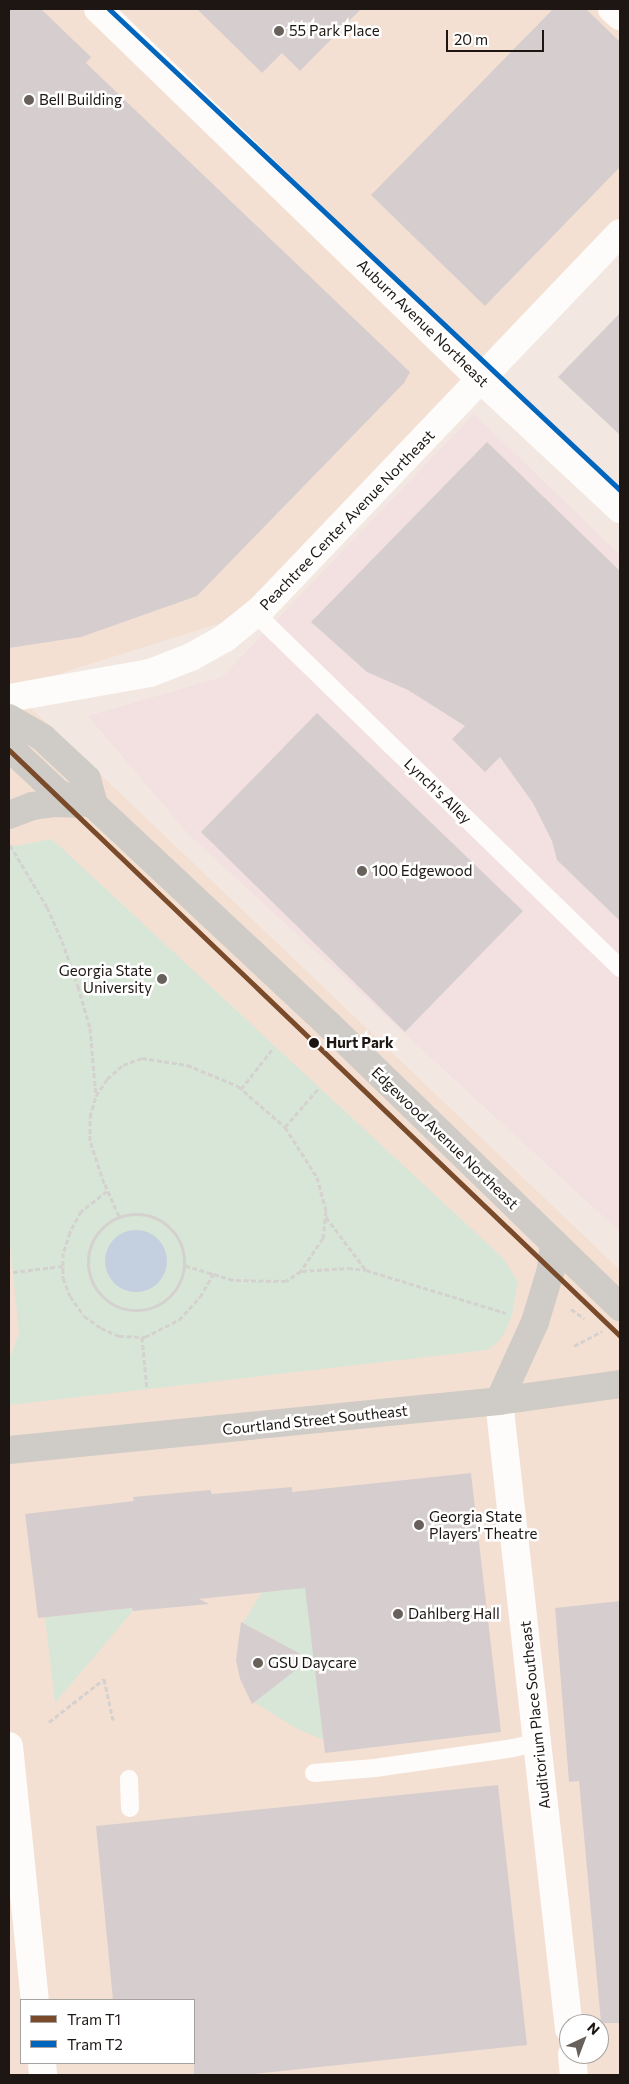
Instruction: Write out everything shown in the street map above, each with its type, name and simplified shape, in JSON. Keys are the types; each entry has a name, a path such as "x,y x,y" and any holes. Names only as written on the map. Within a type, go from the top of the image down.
{"main road":[{"path":"9,718 43,738 87,779 94,805 54,803 26,808 9,816"},
{"name":"Edgewood Avenue Northeast","path":"9,747 59,794 94,805 328,1024 620,1307"},
{"path":"498,1401 535,1322 551,1269 554,1242"},
{"path":"586,1274 620,1285"},
{"name":"Courtland Street Southeast","path":"9,1450 498,1401 620,1384"}],"street":[{"name":"Auburn Avenue Northeast","path":"98,9 482,380 620,509"},
{"path":"612,9 620,16"},
{"name":"Peachtree Center Avenue Northeast","path":"9,698 150,673 191,657 225,638 256,614 482,380 620,233"},
{"name":"Auditorium Place Southeast","path":"498,1401 567,2014"},
{"path":"9,1746 36,1999"}],"lane":[{"name":"Lynch's Alley","path":"256,614 620,968"},
{"path":"314,1774 444,1758 538,1742"},
{"path":"129,1779 130,1808"}],"path":[{"path":"9,844 47,907 62,941 78,986 90,1028 96,1096"},
{"path":"241,1089 274,1047"},
{"path":"119,1216 107,1191 90,1142 90,1116 96,1096 107,1079 123,1065 142,1058 187,1065 203,1070 241,1089 285,1127 317,1177 326,1211 323,1238 302,1271 286,1281 257,1282 233,1280 184,1265"},
{"path":"285,1127 318,1089"},
{"path":"107,1191 81,1211 63,1253 63,1278 70,1296 84,1316 100,1328 119,1336 142,1337 179,1320 200,1297 214,1274"},
{"path":"135,1213 151,1216 166,1223 176,1236 183,1250 184,1265 177,1287 161,1304 146,1309 130,1310 115,1306 102,1296 92,1283 87,1268 88,1251 94,1236 105,1224 119,1216 135,1213"},
{"path":"326,1217 366,1270"},
{"path":"13,1272 63,1266"},
{"path":"302,1271 348,1268 366,1270 474,1305 512,1315"},
{"path":"568,1306 588,1321"},
{"path":"574,1346 602,1331 595,1326"},
{"path":"142,1337 147,1390"},
{"path":"49,1722 104,1679 113,1720"}],"shaded area":[{"name":"Georgia State University","path":"9,9 620,9 620,237 253,613 11,689 620,1270 620,2075 9,2075"},
{"path":"474,414 620,555 620,1232 189,835 88,716 222,677"}],"green space":[{"name":"Hurt Park","path":"52,839 503,1258 518,1281 512,1315 505,1332 498,1342 488,1350 9,1405 9,1360 19,1333 9,1233 9,847"},
{"path":"304,1579 324,1738 322,1739 297,1729 254,1702 280,1681 279,1642 243,1623 262,1592"},
{"path":"132,1608 133,1611 55,1703 45,1617"}],"water":[{"path":"136,1230 153,1235 158,1239 162,1244 167,1261 162,1278 158,1283 153,1287 136,1292 119,1287 114,1283 110,1278 105,1261 110,1244 114,1239 119,1235"}],"building":[{"path":"9,9 41,9 91,57 86,63 410,372 404,383 197,596 81,637 9,648"},
{"name":"55 Park Place","path":"197,9 361,9 300,71 282,53 262,73"},
{"path":"553,9 586,9 620,42 620,167 485,306 371,195"},
{"path":"620,313 620,435 558,377"},
{"path":"487,442 620,571 620,921 557,860 552,841 533,803 500,757 485,772 452,739 465,726 408,690 367,672 311,622"},
{"name":"100 Edgewood","path":"317,713 523,911 405,1032 201,832"},
{"name":"Dahlberg Hall","path":"471,1473 501,1732 325,1753 305,1588 199,1599 209,1604 133,1611 132,1608 38,1618 25,1514 134,1501 133,1497 210,1490 212,1494 292,1487 292,1492"},
{"path":"620,1601 620,2023 609,2023 609,2014 600,2014 579,1781 569,1782 555,1608"},
{"name":"GSU Daycare","path":"241,1622 310,1659 252,1704 240,1679 236,1660"},
{"path":"498,1785 527,2045 244,2075 194,2075 195,1999 113,1999 96,1826"}],"tram line":[{"name":"T2","path":"109,9 620,490"},
{"name":"T1","path":"9,750 620,1336"}],"place":[{"name":"55 Park Place","path":"279,31"},
{"name":"Bell Building","path":"29,100"},
{"name":"100 Edgewood","path":"362,871"},
{"name":"Georgia State University","path":"162,979"},
{"name":"Hurt Park","path":"314,1043"},
{"name":"Georgia State Players' Theatre","path":"419,1525"},
{"name":"Dahlberg Hall","path":"398,1614"},
{"name":"GSU Daycare","path":"258,1663"}]}
